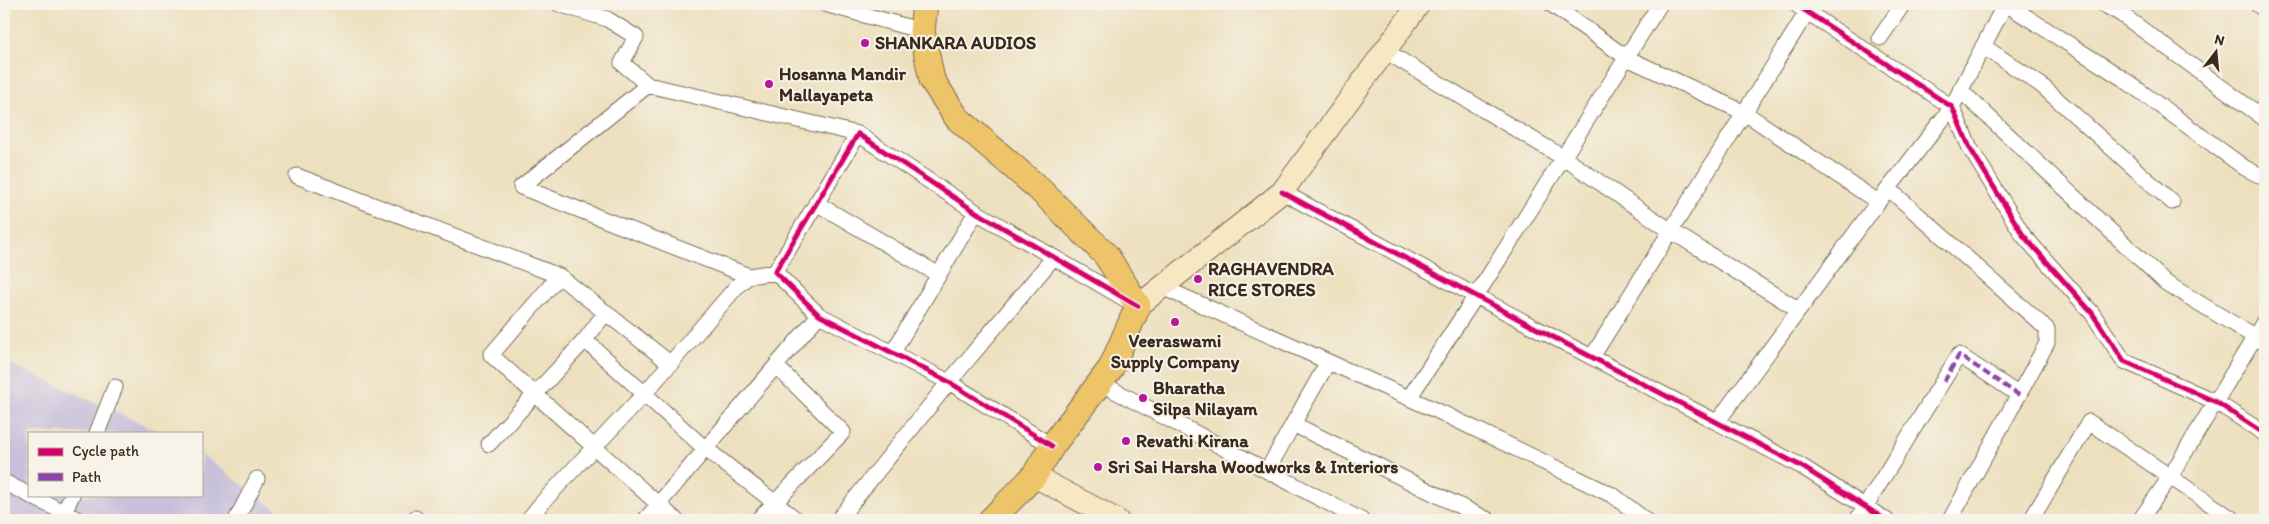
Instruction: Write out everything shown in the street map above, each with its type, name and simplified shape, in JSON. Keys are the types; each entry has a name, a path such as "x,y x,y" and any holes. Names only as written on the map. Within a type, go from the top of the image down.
{"main road":[{"path":"925,4 922,31 932,80 957,118 1038,188 1106,255 1138,306"},
{"path":"991,520 1034,476 1052,446 1111,368 1138,306 1282,192 1419,4"},
{"path":"1034,476 1117,520"}],"street":[{"path":"559,4 607,19 636,36 622,63 648,86 858,134 976,212 1138,306"},
{"path":"825,4 922,31"},
{"path":"1551,4 1627,58 1745,114 1878,202"},
{"path":"1409,398 1564,158 1660,4"},
{"path":"1880,38 1903,4"},
{"path":"1718,421 1878,202 1952,107 2005,4 2122,78 2245,168 2265,178"},
{"path":"2103,4 2121,14 2265,119"},
{"path":"2257,4 2265,10"},
{"path":"1592,357 1745,114 1805,6 1952,107 1970,148 2023,235 2092,314 2124,361 2216,402 2265,434"},
{"path":"1983,46 2041,86 2172,202"},
{"path":"1385,51 1564,158 1671,231 1799,310"},
{"path":"648,86 521,188 749,276 774,272 858,134"},
{"path":"1960,90 2166,283 2260,340"},
{"path":"298,176 560,276 671,364"},
{"path":"1889,189 2047,329 2047,343 1950,520"},
{"path":"1282,192 1801,466 1886,520"},
{"path":"816,204 939,275"},
{"path":"893,352 976,212"},
{"path":"838,520 949,382 1053,258"},
{"path":"774,272 819,315 949,382 1052,446"},
{"path":"560,276 490,355 676,520"},
{"path":"528,520 671,364 738,285 749,276"},
{"path":"1162,287 1409,398 1614,496 1642,519"},
{"path":"489,444 585,340 606,312"},
{"path":"645,520 819,315"},
{"path":"2140,520 2170,477 2216,402 2260,340 2265,320"},
{"path":"585,340 707,449 797,520"},
{"path":"1857,520 1959,355 2019,395"},
{"path":"1267,470 1328,362"},
{"path":"758,520 843,432 777,366"},
{"path":"1100,383 1362,520"},
{"path":"97,432 115,387"},
{"path":"2031,520 2088,422 2234,520"},
{"path":"1293,424 1488,520"},
{"path":"236,520 257,479"},
{"path":"4,482 28,494"},
{"path":"31,496 63,517 79,520"},
{"path":"63,517 72,496"}],"shaded area":[{"path":"4,361 160,432 28,432 28,496 202,496 202,455 282,514 279,520 4,520"}],"marked path":[{"path":"1944,382 1959,355 2019,395"}],"cycle path":[{"path":"1795,4 1952,107 1970,148 2023,235 2092,313 2124,361 2216,402 2265,434"},
{"path":"1052,446 949,382 819,315 775,272 858,134 976,212 1138,306"},
{"path":"1282,192 1530,325 1801,466 1886,520"}],"place":[{"name":"SHANKARA AUDIOS","path":"865,43"},
{"name":"Hosanna Mandir Mallayapeta","path":"769,84"},
{"name":"RAGHAVENDRA RICE STORES","path":"1198,279"},
{"name":"Veeraswami Supply Company","path":"1175,322"},
{"name":"Bharatha Silpa Nilayam","path":"1143,398"},
{"name":"Revathi Kirana","path":"1126,441"},
{"name":"Sri Sai Harsha Woodworks & Interiors","path":"1098,467"}]}
